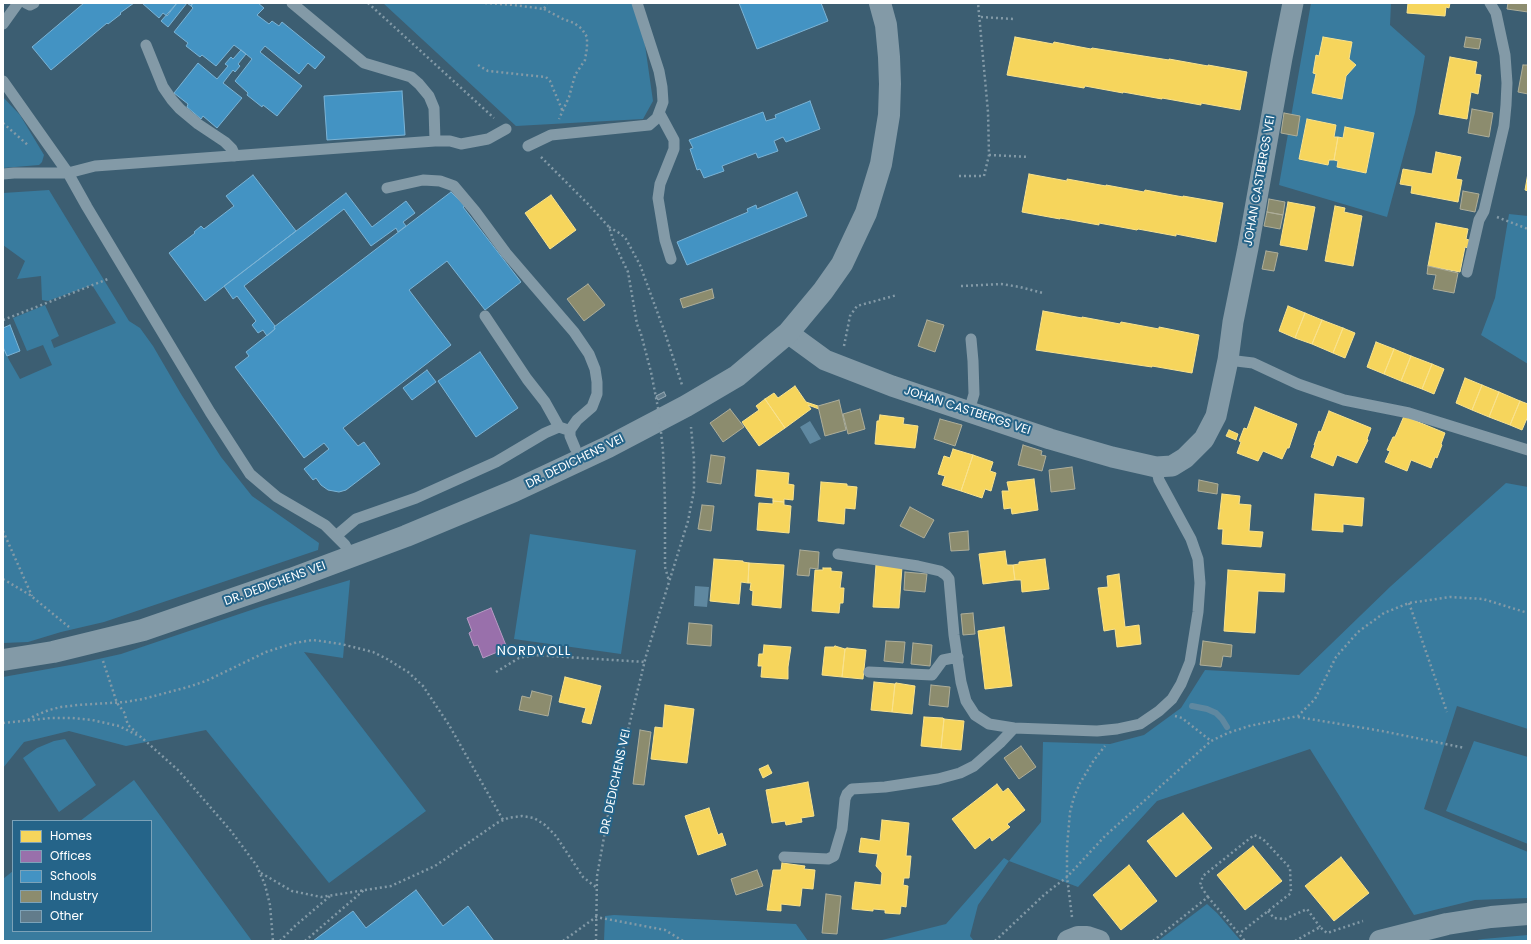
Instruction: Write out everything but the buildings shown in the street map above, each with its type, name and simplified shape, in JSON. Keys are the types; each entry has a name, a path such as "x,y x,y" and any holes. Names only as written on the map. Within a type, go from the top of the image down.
{"street":[{"name":"DR. DEDICHENS VEI","path":"3,660 53,652 143,630 351,557 406,536 507,494 608,447 686,406 737,376 788,333 823,291 842,264 866,213 881,164 889,115 890,84 886,25 880,3"},
{"name":"JOHAN CASTBERGS VEI","path":"788,333 825,360 892,386 1050,439 1156,468 1172,466 1185,458 1204,439 1216,416 1228,360 1233,322 1250,241 1293,3"},
{"path":"1380,941 1447,924 1491,917 1528,914"},
{"path":"1068,941 1078,937 1088,937 1099,941"}],"lane":[{"path":"3,24 18,3"},
{"path":"26,3 30,5 34,3"},
{"path":"292,3 364,63 412,77 429,96 434,108 435,142"},
{"path":"528,146 551,135 649,125 654,122 660,114 663,102 660,76 637,3"},
{"path":"1468,272 1479,220 1484,211 1504,126 1507,83 1501,36 1496,14 1490,3"},
{"path":"146,45 163,87 172,100 198,124 225,142 232,149 234,156"},
{"path":"3,81 68,173 86,207 210,412 250,474 277,497 325,525 345,545 351,557"},
{"path":"660,114 674,140 674,150 660,184 658,198 665,240 671,260"},
{"path":"3,174 68,173 94,166 450,141 461,144 488,139 506,129"},
{"path":"336,536 356,519 416,498 496,462 545,433 564,428 577,420 592,407 597,394 595,369 588,354 574,332 506,253 475,211 454,186 440,181 423,180 387,188"},
{"path":"485,316 527,379 570,436 575,448"},
{"path":"969,411 974,394 971,339"},
{"path":"1228,360 1253,363 1315,391 1344,400 1408,413 1528,450"},
{"path":"838,554 918,566 940,571 946,575 949,579 961,682 966,701 975,714 989,724 1014,728 1096,731 1117,729 1140,724 1159,711 1172,699 1190,662 1198,612 1200,583 1198,559 1193,546 1159,480 1156,468"},
{"path":"869,672 932,675 943,660 958,657"},
{"path":"784,858 828,859 834,856 842,829 845,799 847,794 852,789 885,787 938,779 960,773 974,766 1000,743 1014,728"}],"path":[{"path":"485,3 544,9 563,20 574,23 582,29 587,37 585,60 575,75 569,97 551,135"},
{"path":"544,9 547,3"},
{"path":"959,176 984,176 989,154 988,112 981,17 978,3"},
{"path":"981,17 1013,20"},
{"path":"478,65 488,71 546,77 550,81 563,112"},
{"path":"989,154 1029,157"},
{"path":"1484,211 1528,229"},
{"path":"609,227 621,234 626,239 640,265 665,333 682,387"},
{"path":"3,320 108,279"},
{"path":"961,286 991,286 1001,284 1043,293"},
{"path":"844,348 850,316 857,306 897,295"},
{"path":"641,334 651,372 659,413 663,451 665,502 665,567 669,582"},
{"name":"DR. DEDICHENS VEI","path":"596,941 597,876 610,804 645,662 688,521 694,491 694,459 690,425"},
{"path":"3,531 32,596"},
{"path":"3,579 32,596 70,628"},
{"path":"1298,716 1315,699 1336,657 1358,632 1384,613 1409,603 1450,597 1483,599 1528,613"},
{"path":"1409,603 1448,712"},
{"path":"28,720 49,710 61,707 143,699 188,688 271,650 294,642 313,640 326,641 373,652 398,665 423,686 449,725 503,820"},
{"path":"101,655 117,702 124,712 128,725 179,771 231,831 257,866 266,885 270,905 273,941"},
{"path":"496,672 519,658 534,655 645,662"},
{"path":"1159,711 1182,718 1211,741"},
{"path":"996,941 1044,894 1067,877 1105,836 1211,741 1228,733 1249,726 1298,716 1465,748"},
{"path":"3,724 50,718 72,718 113,724 141,737"},
{"path":"1072,919 1067,877 1067,847 1070,812 1080,783 1094,760 1117,729"},
{"path":"261,873 292,891 321,897 391,886 435,866 477,836 503,820 522,816 534,818 545,825 556,836 583,877 597,888"},
{"path":"1240,934 1291,892 1290,868 1263,839 1254,835 1203,876 1200,885 1208,897 1245,941"},
{"path":"305,941 364,890"},
{"path":"280,941 330,896"},
{"path":"1153,941 1208,897"},
{"path":"1268,911 1274,918 1285,919 1307,909 1320,927 1327,933 1363,921"},
{"path":"563,941 596,917 665,930 683,941"},
{"path":"1295,941 1320,927"}],"shaded area":[{"path":"383,3 639,3 653,101 643,119 516,126"},
{"path":"1311,3 1391,3 1390,25 1425,56 1415,113 1387,217 1279,185"},
{"path":"3,97 20,115 44,155 42,162 39,165 3,168"},
{"path":"49,190 129,321 140,328 153,346 221,457 252,496 319,543 318,550 104,622 61,632 28,642 3,643 3,346 20,379 52,365 43,345 27,351 13,318 45,305 59,336 51,340 54,348 116,323 92,285 48,301 42,300 41,276 17,279 25,261 3,245 3,193"},
{"path":"1509,214 1528,216 1528,364 1481,335 1495,298"},
{"path":"810,421 821,439 810,444 800,427"},
{"path":"1506,483 1528,487 1528,729 1457,706 1424,809 1528,852 1528,898 1475,900 1414,915 1310,749 1157,801 1078,887 1009,861 1041,822 1043,742 1110,744 1144,735 1181,708 1205,670 1299,675 1391,586"},
{"path":"530,534 636,550 621,654 514,639"},
{"path":"350,580 343,658 304,652 426,811 329,883 206,730 126,746 69,731 24,742 3,768 3,677 76,664 121,654 263,606"},
{"path":"695,586 709,587 707,607 694,606"},
{"path":"65,739 96,785 59,812 23,758 37,748 54,741"},
{"path":"1474,741 1528,757 1528,844 1446,811"},
{"path":"134,780 252,941 3,941 3,879 12,872 12,932 152,932 152,820 81,820"},
{"path":"1004,858 1009,861 978,905 970,936 974,941 878,941 946,924"},
{"path":"1207,904 1217,913 1241,941 1158,941"},
{"path":"614,915 796,924 808,941 604,941 605,916"},
{"path":"1528,935 1528,941 1471,941 1483,939"}],"waterway":[{"path":"1192,706 1207,709 1216,713 1227,727"}],"district":[{"name":"NORDVOLL","path":"534,652"}]}
